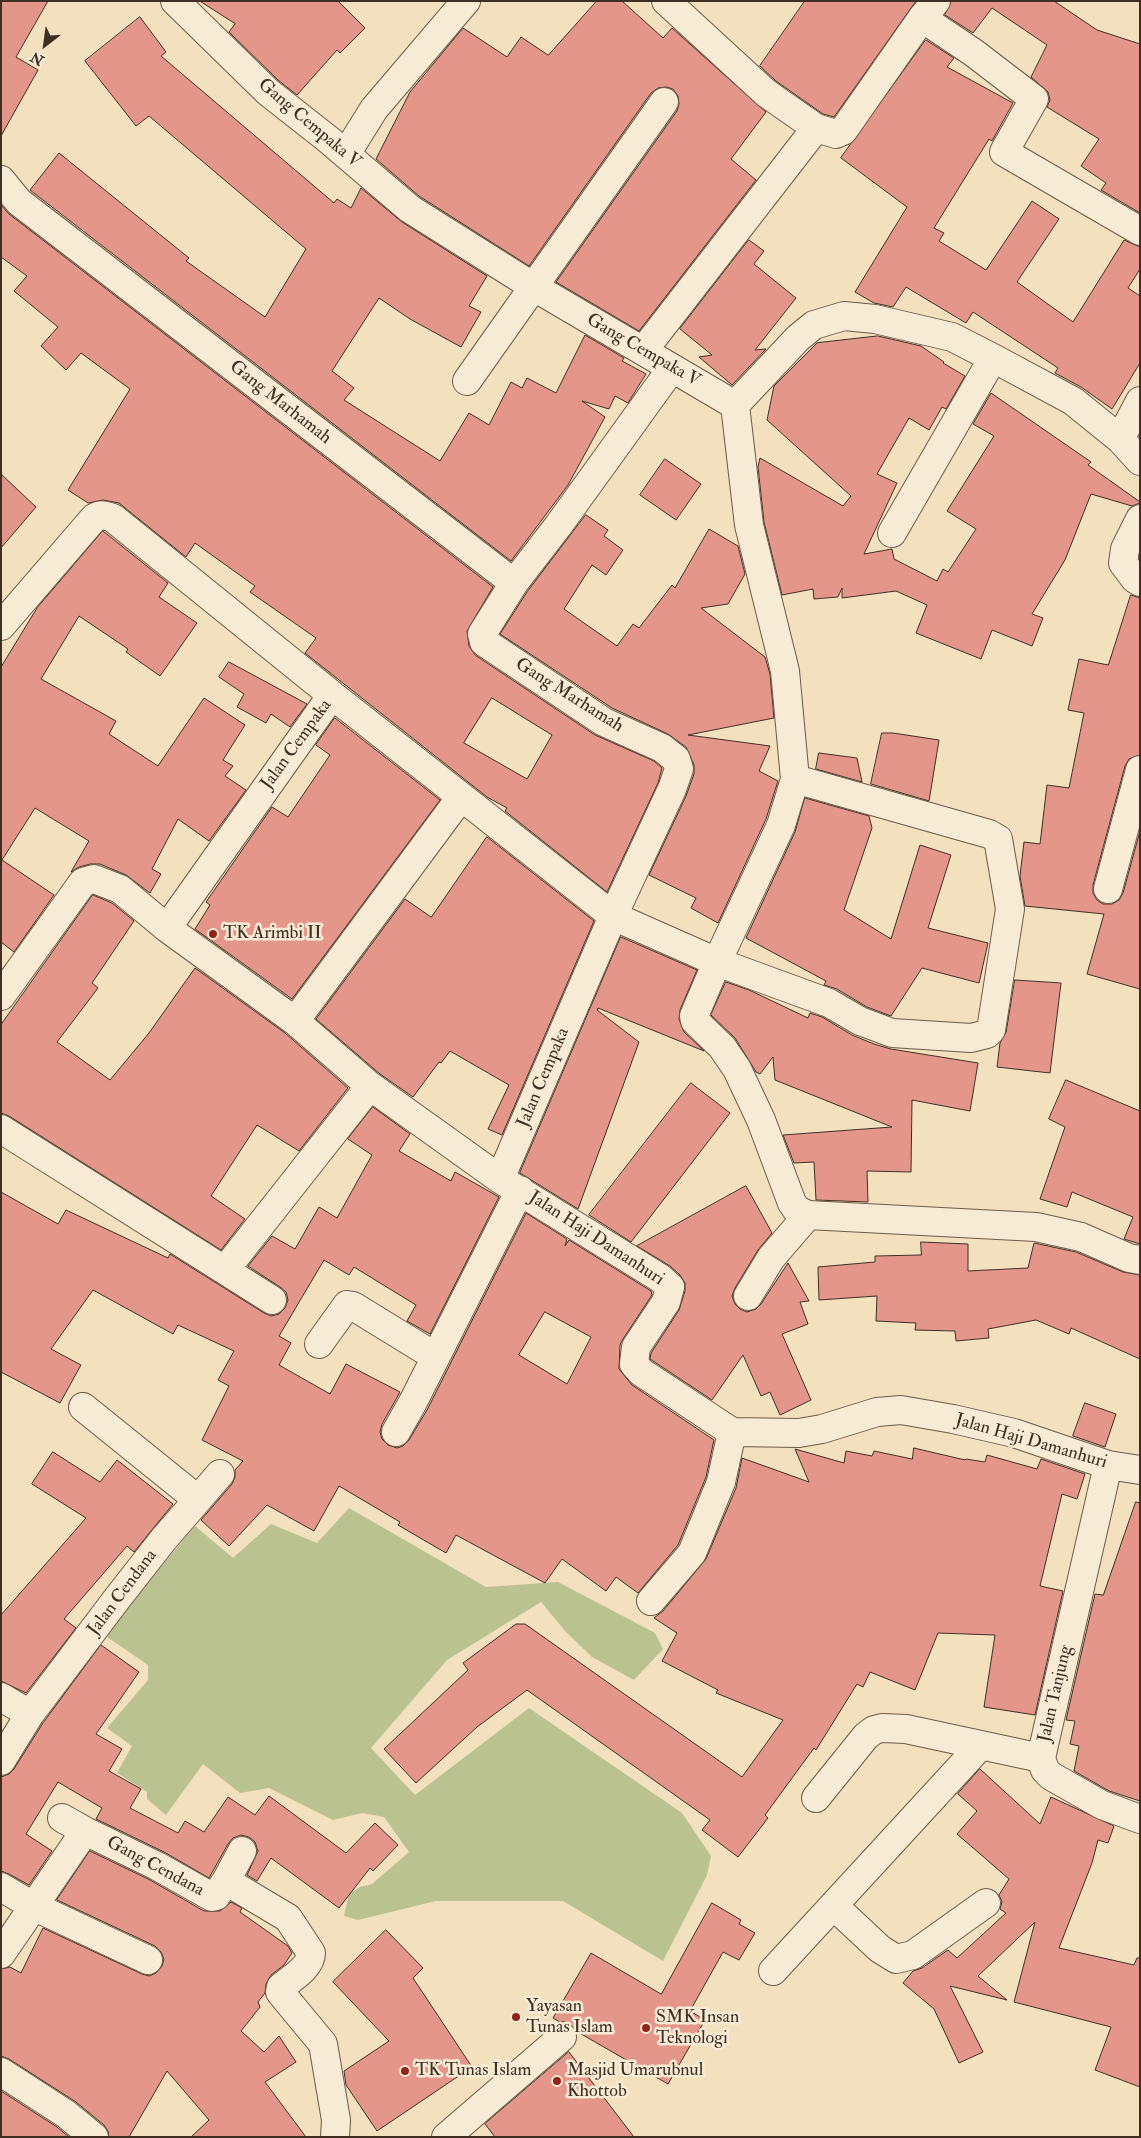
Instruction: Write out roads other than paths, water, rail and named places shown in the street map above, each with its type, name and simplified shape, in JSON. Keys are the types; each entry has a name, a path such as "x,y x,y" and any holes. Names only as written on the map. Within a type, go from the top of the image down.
{"street":[{"name":"Gang Cempaka V","path":"175,1 268,92 346,154 410,209 534,287 736,404"},
{"path":"346,154 374,108 466,1"},
{"path":"666,1 766,93 816,128 836,134 843,131 929,10 974,53 1034,99 1004,152 1140,231"},
{"path":"467,381 664,102"},
{"path":"642,351 816,128"},
{"name":"Gang Marhamah","path":"1,180 19,202 514,583 482,634 484,642 604,722 662,748 676,759 679,770 672,789 614,916"},
{"path":"1140,461 1120,438 1073,401 952,337 875,319 844,316 814,325 798,338 736,404 749,525 785,671 794,779 781,825 694,1016 694,1021 722,1046 737,1069 761,1120 794,1208 808,1215 1036,1227 1081,1237 1128,1258 1140,1260"},
{"path":"892,533 992,358"},
{"path":"514,583 558,526 672,368"},
{"path":"1120,438 1140,401"},
{"path":"1,626 94,518 106,515 121,524 332,695"},
{"path":"1140,519 1125,549 1123,563 1135,579 1140,582"},
{"name":"Jalan Cempaka","path":"167,928 332,695 614,916 510,1185 436,1357 396,1432"},
{"path":"1108,889 1140,770"},
{"path":"614,916 717,962 829,1003 860,1021 892,1033 971,1038 986,1034 990,1030 1010,909 1000,845 994,836 794,779"},
{"path":"296,1021 462,797"},
{"path":"1,996 83,882 94,879 120,889 167,928 296,1021 370,1086 510,1185"},
{"path":"225,1270 370,1086"},
{"path":"1,1129 272,1300"},
{"name":"Jalan Haji Damanhuri","path":"510,1185 670,1286 666,1302 636,1347 634,1364 641,1372 732,1432 799,1433 822,1429 877,1412 901,1410 953,1419 1014,1433 1108,1465 1140,1470"},
{"path":"748,1296 771,1258 808,1215"},
{"path":"319,1344 347,1305 352,1306 436,1357"},
{"path":"83,1407 197,1499"},
{"path":"651,1601 692,1553 721,1482 732,1432"},
{"name":"Jalan Tanjung","path":"816,1798 866,1736 874,1730 882,1728 906,1729 1041,1758 1108,1465"},
{"name":"Jalan Cendana","path":"1,1761 30,1714 116,1600 197,1499 220,1474"},
{"path":"1,1697 30,1714"},
{"path":"773,1971 981,1746"},
{"path":"1041,1758 1045,1770 1051,1776 1102,1805 1140,1819"},
{"path":"62,1818 85,1831"},
{"name":"Gang Cendana","path":"1,1954 85,1831 157,1866 212,1897 216,1896 226,1881 288,1918 311,1952 308,1964 281,1987 280,1992 323,2044 336,2120 335,2137"},
{"path":"226,1881 242,1851"},
{"path":"1,1887 32,1906 148,1960"},
{"path":"834,1906 880,1949 896,1959 913,1955 986,1903"},
{"path":"446,2137 562,2037"},
{"path":"1,2072 66,2114 94,2137"}],"place":[{"name":"TK Arimbi II","path":"213,934"},
{"name":"Yayasan Tunas Islam","path":"516,2017"},
{"name":"SMK Insan Teknologi","path":"646,2028"},
{"name":"TK Tunas Islam","path":"405,2071"},
{"name":"Masjid Umarubnul Khottob","path":"557,2081"}]}
